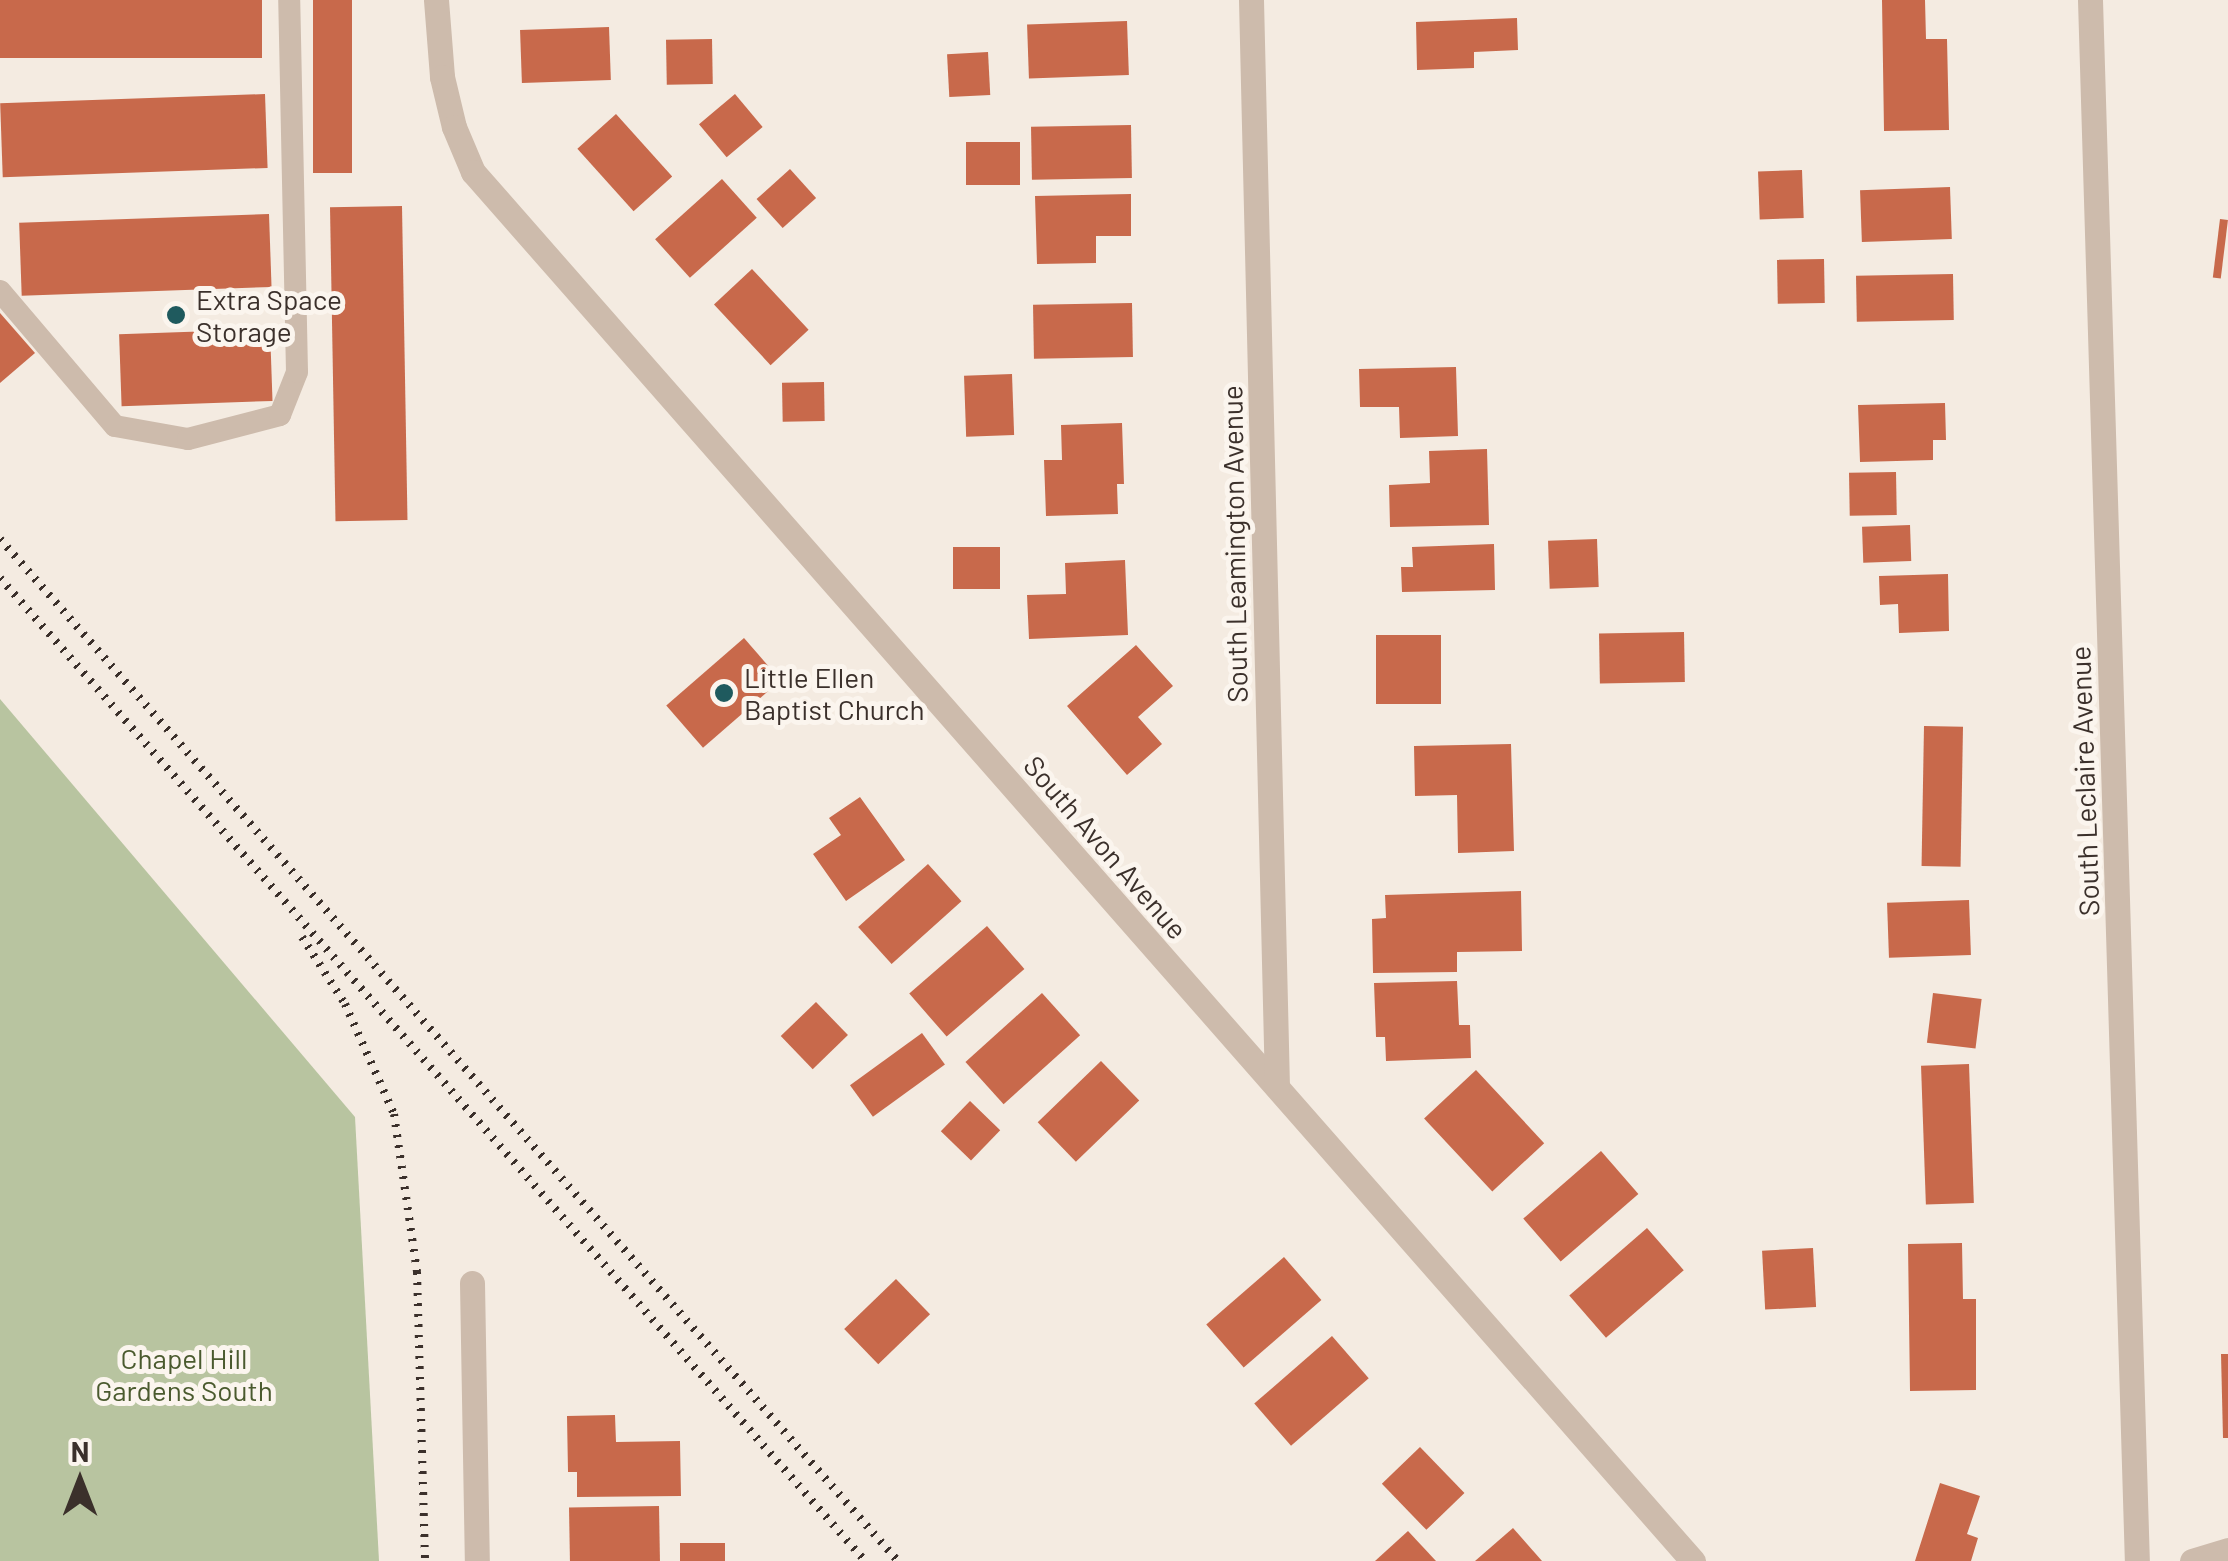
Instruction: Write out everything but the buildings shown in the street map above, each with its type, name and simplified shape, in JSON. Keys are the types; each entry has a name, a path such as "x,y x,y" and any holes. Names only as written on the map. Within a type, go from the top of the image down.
{"street":[{"name":"South Avon Avenue","path":"436,0 442,78 454,127 473,172 1693,1561"},
{"name":"South Leamington Avenue","path":"1251,0 1277,1087"},
{"name":"South Leclaire Avenue","path":"2090,0 2137,1561"},
{"path":"472,1283 477,1561"},
{"path":"2192,1561 2228,1550"}],"lane":[{"path":"0,291 115,426 188,439 280,415 297,372 289,0"}],"green space":[{"name":"Chapel Hill Gardens South","path":"0,699 355,1117 379,1561 0,1561"}],"railway":[{"path":"0,539 898,1561"},
{"path":"0,578 865,1561"},
{"path":"302,937 345,1004 394,1114 417,1272 425,1561"}],"place":[{"name":"Extra Space Storage","path":"176,315"},
{"name":"Little Ellen Baptist Church","path":"724,693"}]}
